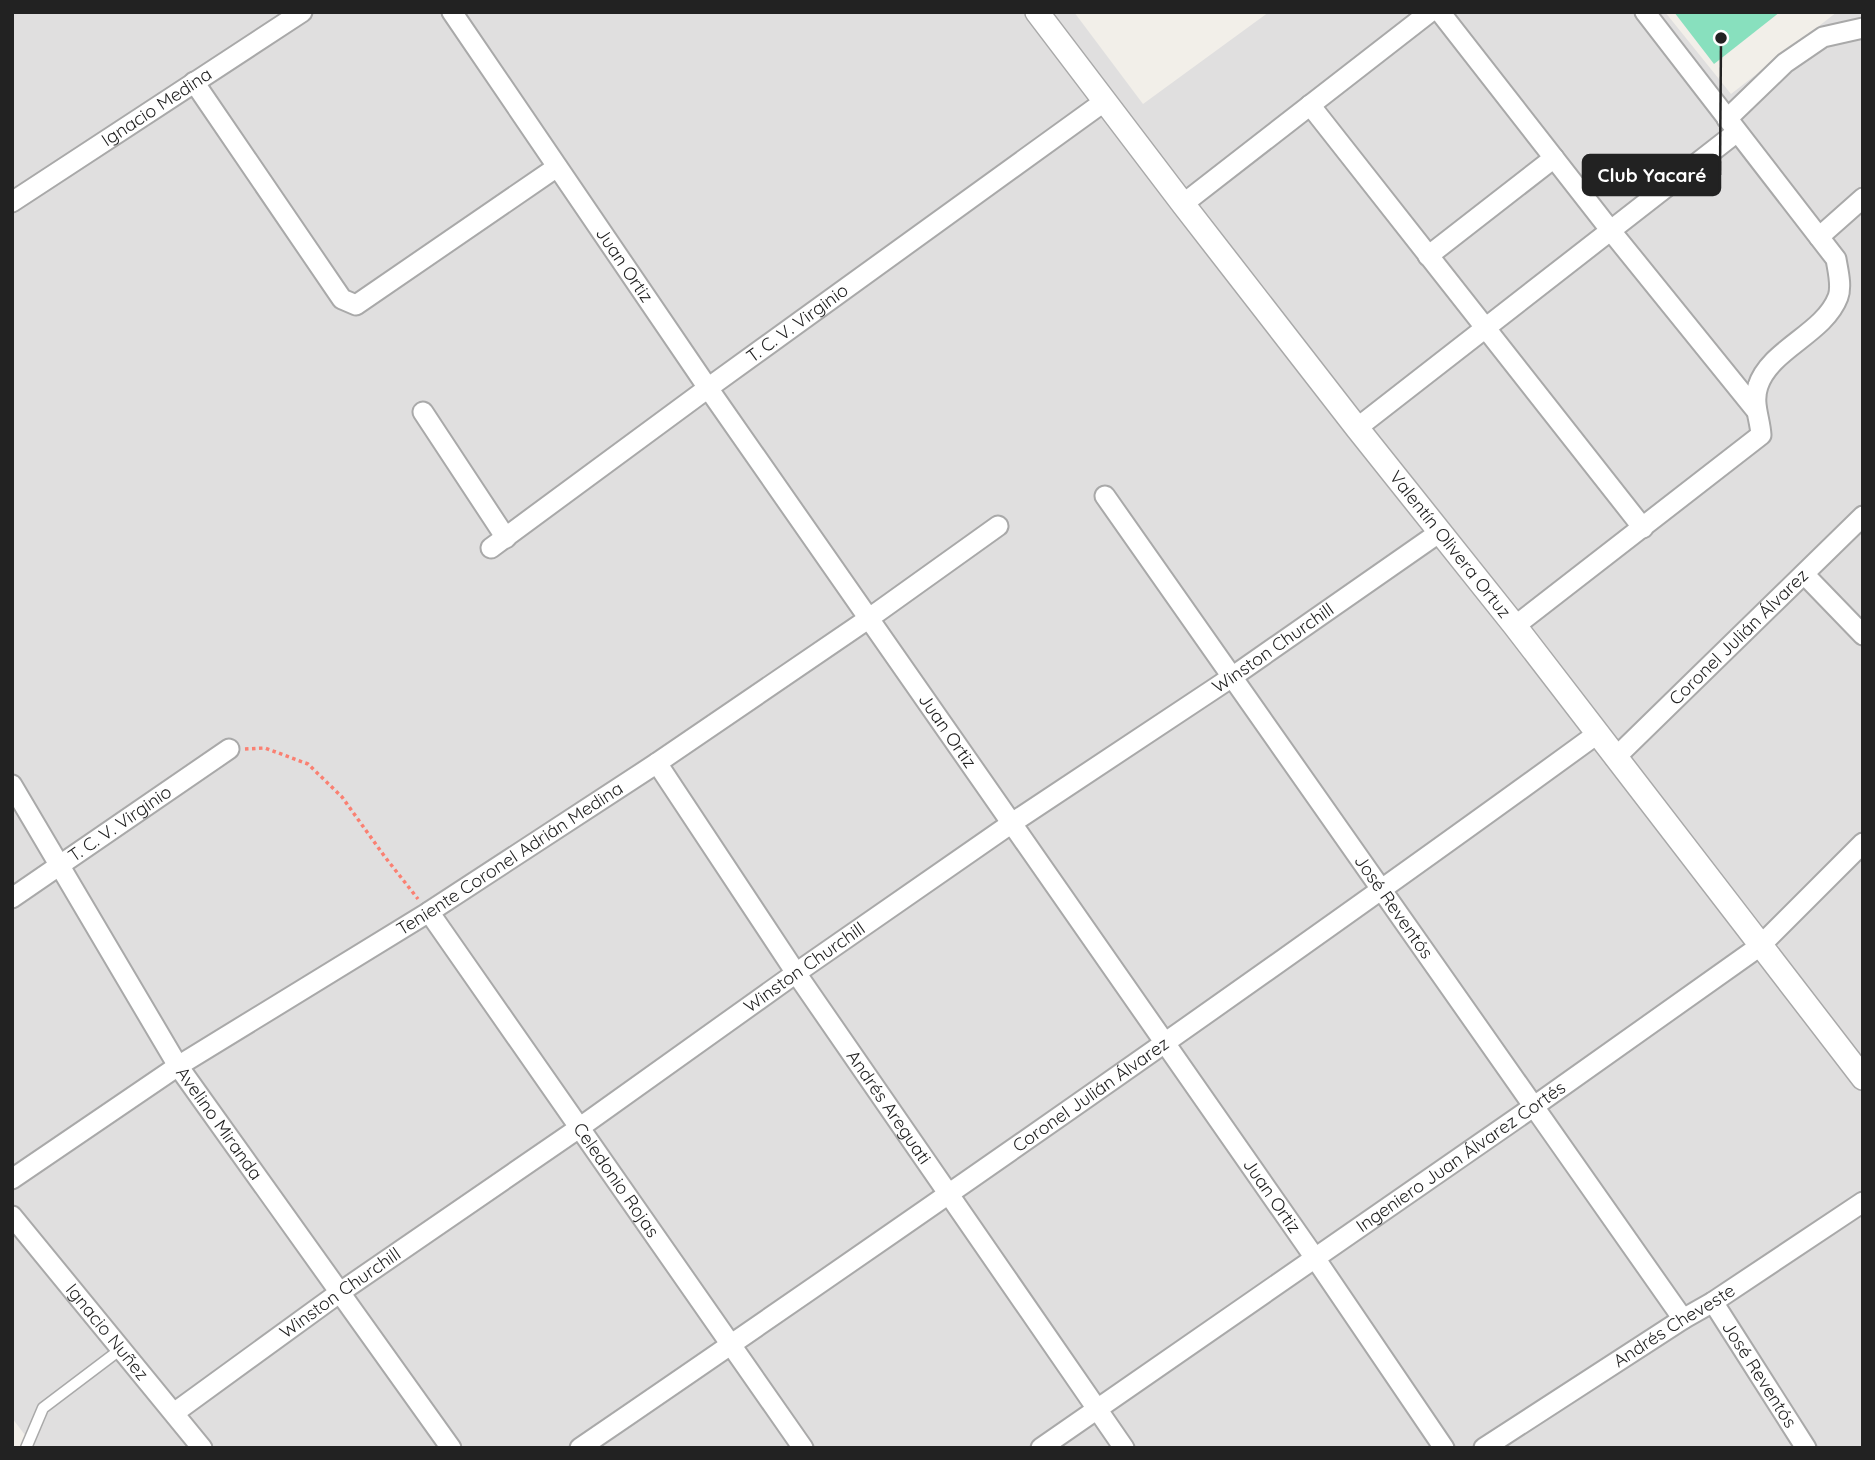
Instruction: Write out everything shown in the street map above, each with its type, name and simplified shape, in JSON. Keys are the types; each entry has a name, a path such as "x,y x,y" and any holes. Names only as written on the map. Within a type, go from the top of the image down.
{"street":[{"name":"Ignacio Medina","path":"12,202 302,12"},
{"name":"Juan Ortiz","path":"452,12 708,388 1315,1258 1444,1448"},
{"name":"Valentín Olivera Ortuz","path":"1037,12 1183,204 1515,626 1863,1078"},
{"path":"1183,204 1430,12"},
{"path":"1440,12 1611,231 1755,409 1760,425 1761,435 1515,626"},
{"path":"1645,12 1836,259 1839,296 1826,316 1768,368 1757,387 1755,409"},
{"path":"1357,428 1611,231 1732,126 1786,63 1823,37 1863,28"},
{"path":"194,82 342,299 356,304 557,167"},
{"name":"T. C. V. Virginio","path":"423,412 498,543 1105,101"},
{"path":"1310,105 1643,528"},
{"path":"1428,256 1554,158"},
{"path":"1819,237 1863,198"},
{"name":"José Reventós","path":"1105,496 1683,1319"},
{"name":"Coronel Julián Álvarez","path":"1615,758 1863,516"},
{"name":"Teniente Coronel Adrián Medina","path":"12,1179 178,1066 429,912 657,763 868,619 998,526"},
{"name":"Winston Churchill","path":"174,1413 339,1293 579,1128 796,973 1012,823 1232,677 1440,532"},
{"path":"1804,574 1863,635"},
{"name":"Coronel Julián Álvarez","path":"580,1448 1166,1044 1597,734"},
{"name":"T. C. V. Virginio","path":"12,898 229,749"},
{"name":"Andrés Areguati","path":"657,763 796,973 1124,1448"},
{"name":"Avelino Miranda","path":"12,785 178,1066 451,1448"},
{"name":"Ingeniero Juan Álvarez Cortés","path":"1041,1448 1760,946 1863,843"},
{"name":"Celedonio Rojas","path":"429,912 803,1448"},
{"name":"Andrés Cheveste","path":"1485,1448 1863,1202"},
{"name":"Ignacio Nuñez","path":"12,1216 202,1448"},
{"name":"José Reventós","path":"1713,1302 1807,1448"}],"lane":[{"path":"26,1448 43,1408 121,1349"}],"path":[{"path":"229,749 265,748 308,764 342,797 429,912"}],"shaded area":[{"path":"12,12 1074,12 1143,104 1269,12 1665,12 1731,94 1837,12 1860,12 1863,16 1863,1448 35,1448 12,1418"}],"green space":[{"path":"1674,12 1780,12 1714,64"}],"place":[{"name":"Club Yacaré","path":"1721,38"}]}
